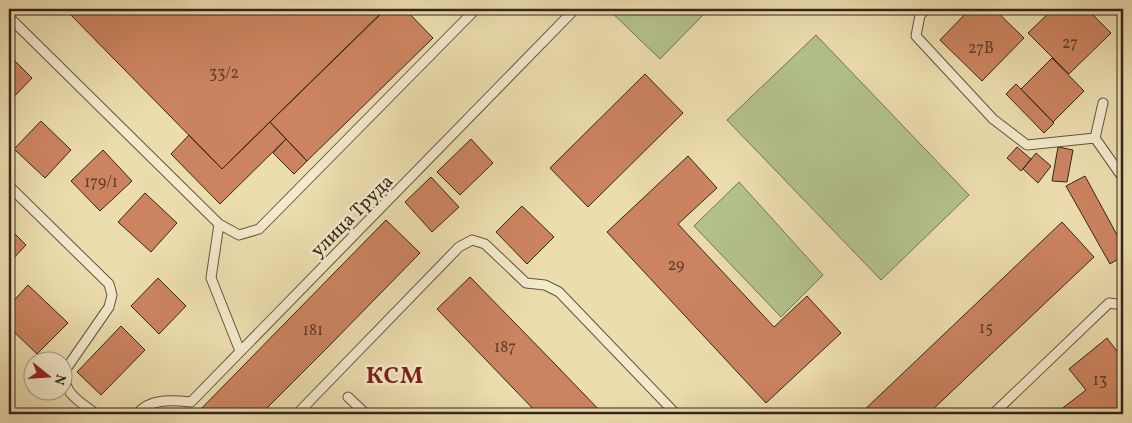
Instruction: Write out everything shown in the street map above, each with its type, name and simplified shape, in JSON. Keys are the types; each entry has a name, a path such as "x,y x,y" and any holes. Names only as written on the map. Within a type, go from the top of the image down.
{"lane":[{"path":"9,17 218,224 239,235 259,228 476,9"},
{"name":"улица Труда","path":"137,414 155,403 168,400 190,402 575,9"},
{"path":"926,9 920,15 916,36 993,119 1027,145 1095,138"},
{"path":"1103,103 1095,138 1123,178"},
{"path":"9,186 109,284 112,295 109,307 66,369 64,377 66,387 74,398 96,414"},
{"path":"218,224 211,278 240,352"},
{"path":"297,414 459,247 472,240 485,244 526,283 545,285 556,290 676,414"},
{"path":"993,414 1109,303 1123,305"},
{"path":"348,397 366,414"}],"green space":[{"path":"608,9 709,9 660,59"},
{"path":"816,35 969,195 881,280 727,120"},
{"path":"739,182 823,275 781,317 694,226"}],"building":[{"path":"65,9 385,9 222,169"},
{"path":"386,9 405,9 433,38 307,161 270,122"},
{"path":"970,9 994,9 1024,38 982,81 940,40"},
{"path":"1053,9 1087,9 1111,33 1069,74 1028,33"},
{"path":"9,55 32,78 9,102"},
{"path":"1052,58 1084,91 1053,122 1021,89"},
{"path":"645,74 683,113 588,207 550,168"},
{"path":"1016,84 1054,123 1044,133 1006,94"},
{"path":"41,121 71,150 45,178 14,149"},
{"path":"270,122 286,139 220,204 171,154 189,135 222,169"},
{"path":"286,139 307,161 294,174 273,153"},
{"path":"471,139 493,163 460,195 437,172"},
{"path":"1017,147 1031,159 1021,171 1007,158"},
{"path":"1058,147 1073,150 1067,182 1052,181"},
{"path":"103,150 132,181 100,211 71,181"},
{"path":"1036,153 1051,166 1038,183 1023,169"},
{"path":"688,156 717,188 678,224 774,327 807,296 841,333 766,403 607,232"},
{"path":"1085,176 1123,246 1123,256 1110,264 1066,186"},
{"path":"431,177 459,207 432,232 405,202"},
{"path":"145,193 177,223 151,252 118,222"},
{"path":"522,206 554,237 527,264 496,232"},
{"path":"386,220 420,253 328,347 261,414 196,414"},
{"path":"1062,222 1094,257 928,414 860,414"},
{"path":"11,230 26,245 9,263 9,233"},
{"path":"470,277 603,414 538,414 437,309"},
{"path":"158,278 186,306 159,334 131,306"},
{"path":"28,285 68,323 41,350 33,350 9,327 9,306"},
{"path":"121,326 145,350 101,395 77,372"},
{"path":"1107,338 1123,359 1123,414 1055,414 1086,390 1069,369"}],"district":[{"name":"КСМ","path":"395,375"}]}
